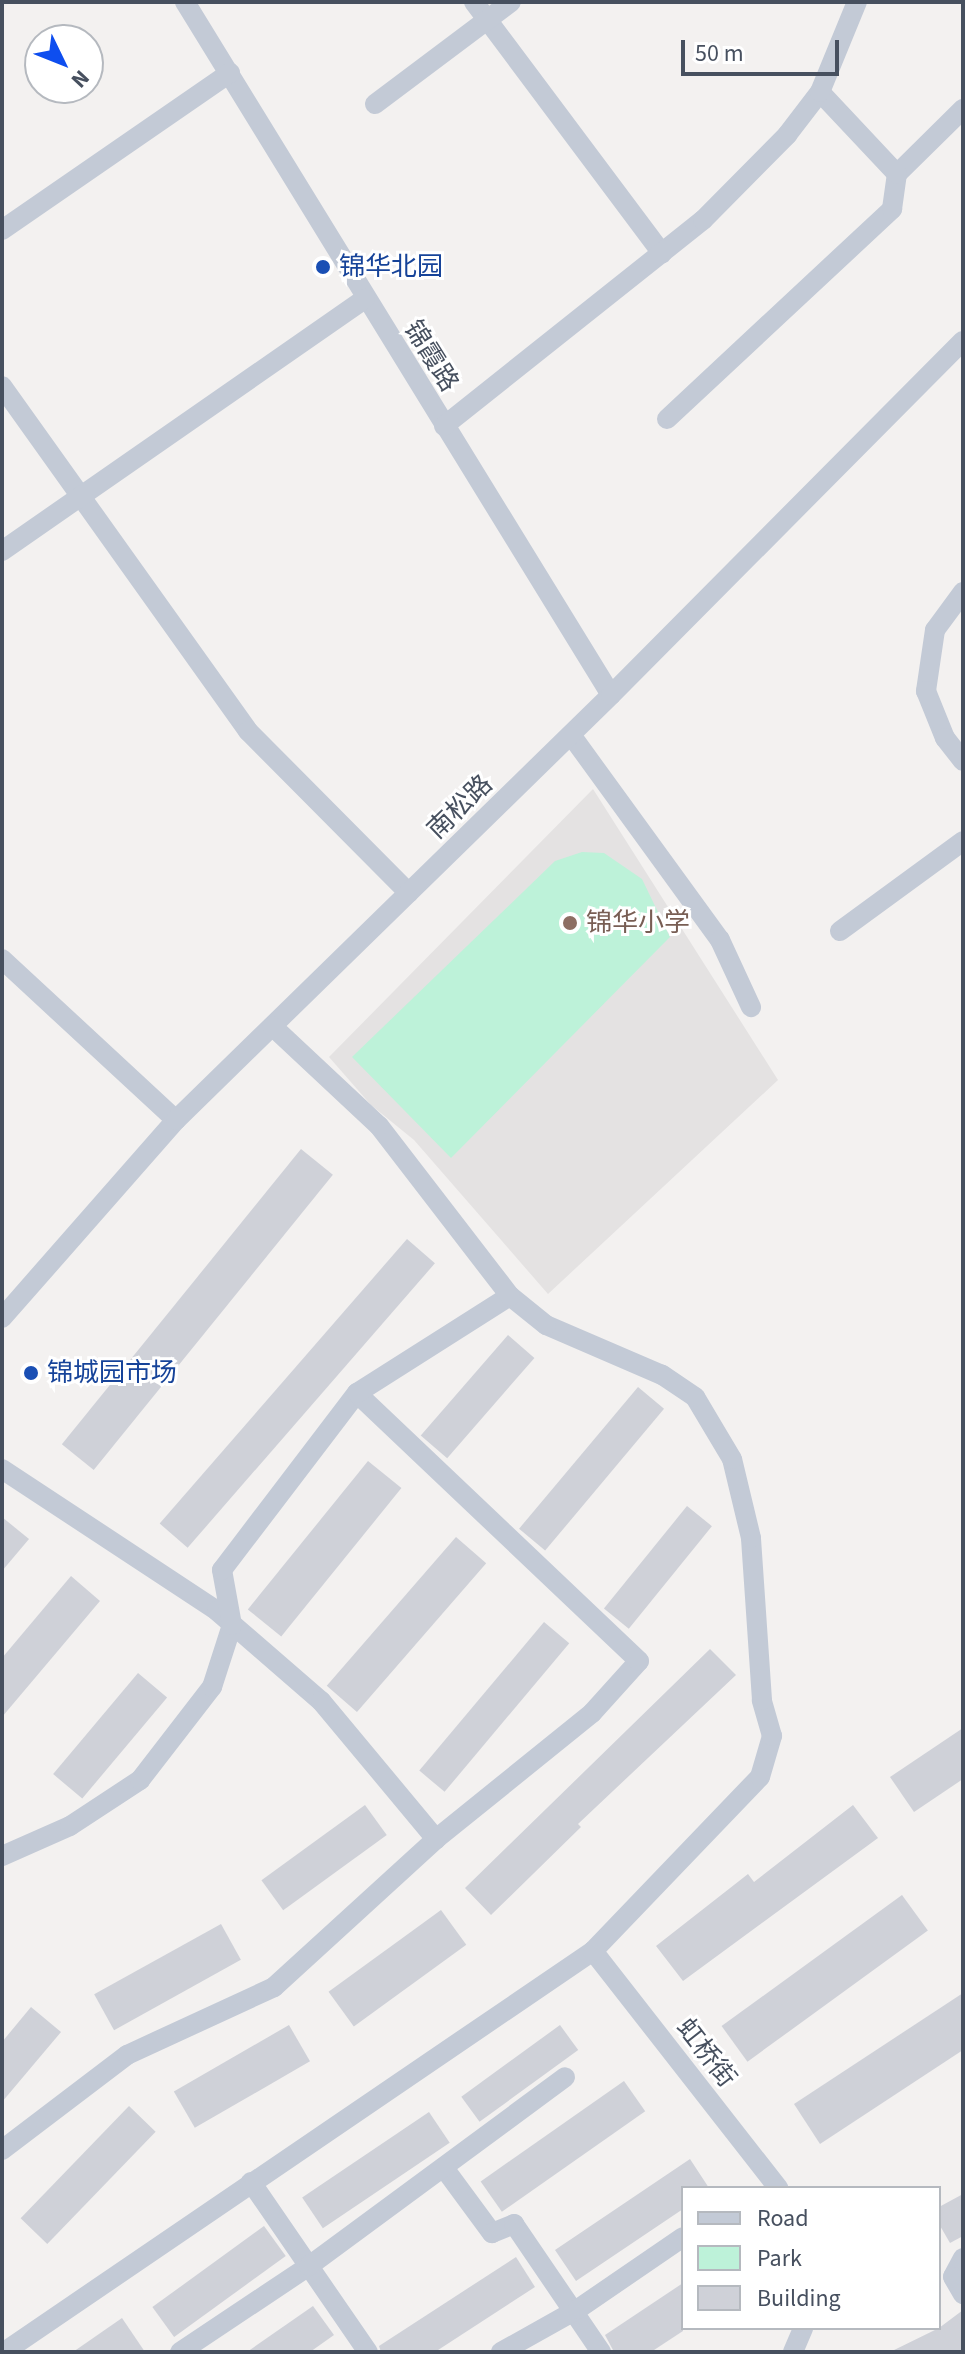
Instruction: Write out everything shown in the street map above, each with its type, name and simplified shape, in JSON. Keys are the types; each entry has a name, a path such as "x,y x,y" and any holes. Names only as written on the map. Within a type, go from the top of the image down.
{"street":[{"name":"锦霞路","path":"185,2 611,695"},
{"path":"474,2 662,253"},
{"path":"375,104 511,2"},
{"path":"444,426 703,220 776,146 820,92 857,2"},
{"path":"2,230 230,73"},
{"path":"820,92 897,174"},
{"path":"667,419 892,209 897,174 963,109"},
{"path":"2,551 365,299"},
{"name":"南松路","path":"2,1318 176,1120 571,735 963,341"},
{"path":"2,386 248,731 409,893"},
{"path":"963,592 935,630 926,691 945,738 963,761"},
{"path":"571,735 720,940 751,1007"},
{"path":"840,931 963,841"},
{"path":"2,959 176,1120"},
{"path":"4,2352 593,1951 760,1777 772,1736 762,1700 751,1538 732,1459 695,1397 662,1375 546,1325 510,1296 379,1126 272,1026"},
{"path":"2,1856 70,1826 140,1780 212,1687 232,1625 222,1570 357,1393 510,1296"},
{"path":"2,2150 127,2055 274,1987 436,1839 592,1713 639,1661 357,1393"},
{"path":"2,1469 232,1625 321,1701 436,1839"},
{"name":"虹桥街","path":"593,1951 776,2186"},
{"path":"180,2352 309,2266 565,2077"},
{"path":"444,2168 492,2233 514,2224 601,2352"},
{"path":"251,2182 364,2351"},
{"path":"501,2352 573,2312 681,2238"},
{"path":"963,2258 953,2277 963,2294"},
{"path":"793,2352 802,2330"}],"shaded area":[{"name":"锦华小学","path":"593,789 778,1080 548,1294 414,1140 371,1105 329,1057"}],"green space":[{"path":"582,852 604,853 642,879 670,937 451,1158 352,1057 555,861"}],"building":[{"path":"301,1149 333,1175 94,1470 62,1444"},
{"path":"407,1239 435,1263 188,1548 160,1524"},
{"path":"508,1335 534,1358 447,1458 421,1435"},
{"path":"638,1387 664,1409 545,1551 519,1529"},
{"path":"368,1461 401,1488 281,1636 248,1609"},
{"path":"687,1506 712,1526 629,1629 604,1609"},
{"path":"2,1517 29,1539 2,1571"},
{"path":"456,1537 486,1563 357,1712 327,1686"},
{"path":"71,1576 100,1601 2,1717 2,1658"},
{"path":"544,1622 569,1643 445,1792 419,1771"},
{"path":"710,1649 736,1675 578,1824 581,1827 491,1915 465,1888"},
{"path":"138,1673 167,1697 82,1799 53,1774"},
{"path":"963,1728 963,1779 914,1812 890,1777"},
{"path":"365,1805 387,1835 283,1910 261,1880"},
{"path":"853,1805 878,1838 683,1981 656,1946 748,1874 754,1882"},
{"path":"902,1895 928,1931 747,2062 722,2026"},
{"path":"441,1910 466,1945 354,2026 329,1992"},
{"path":"221,1924 241,1960 114,2030 94,1994"},
{"path":"963,1993 963,2050 820,2144 794,2104"},
{"path":"31,2007 61,2032 2,2102 2,2042"},
{"path":"289,2025 310,2061 195,2128 174,2092"},
{"path":"560,2025 578,2050 480,2122 461,2097"},
{"path":"624,2081 645,2111 502,2212 481,2181"},
{"path":"129,2106 156,2132 47,2244 21,2218"},
{"path":"429,2112 450,2143 323,2228 302,2198"},
{"path":"690,2159 708,2186 681,2186 681,2210 576,2281 555,2250"},
{"path":"963,2194 963,2236 950,2243 941,2227 941,2206"},
{"path":"264,2226 286,2256 174,2337 152,2307"},
{"path":"516,2257 535,2287 435,2352 381,2352 379,2346"},
{"path":"681,2284 683,2331 651,2352 614,2352 605,2335"},
{"path":"313,2306 334,2335 310,2352 247,2352"},
{"path":"963,2310 963,2352 890,2352 935,2330 941,2330 941,2326"},
{"path":"122,2318 145,2352 73,2352"}],"place":[{"name":"锦华北园","path":"323,267"},
{"name":"锦华小学","path":"570,923"},
{"name":"锦城园市场","path":"31,1373"}]}
